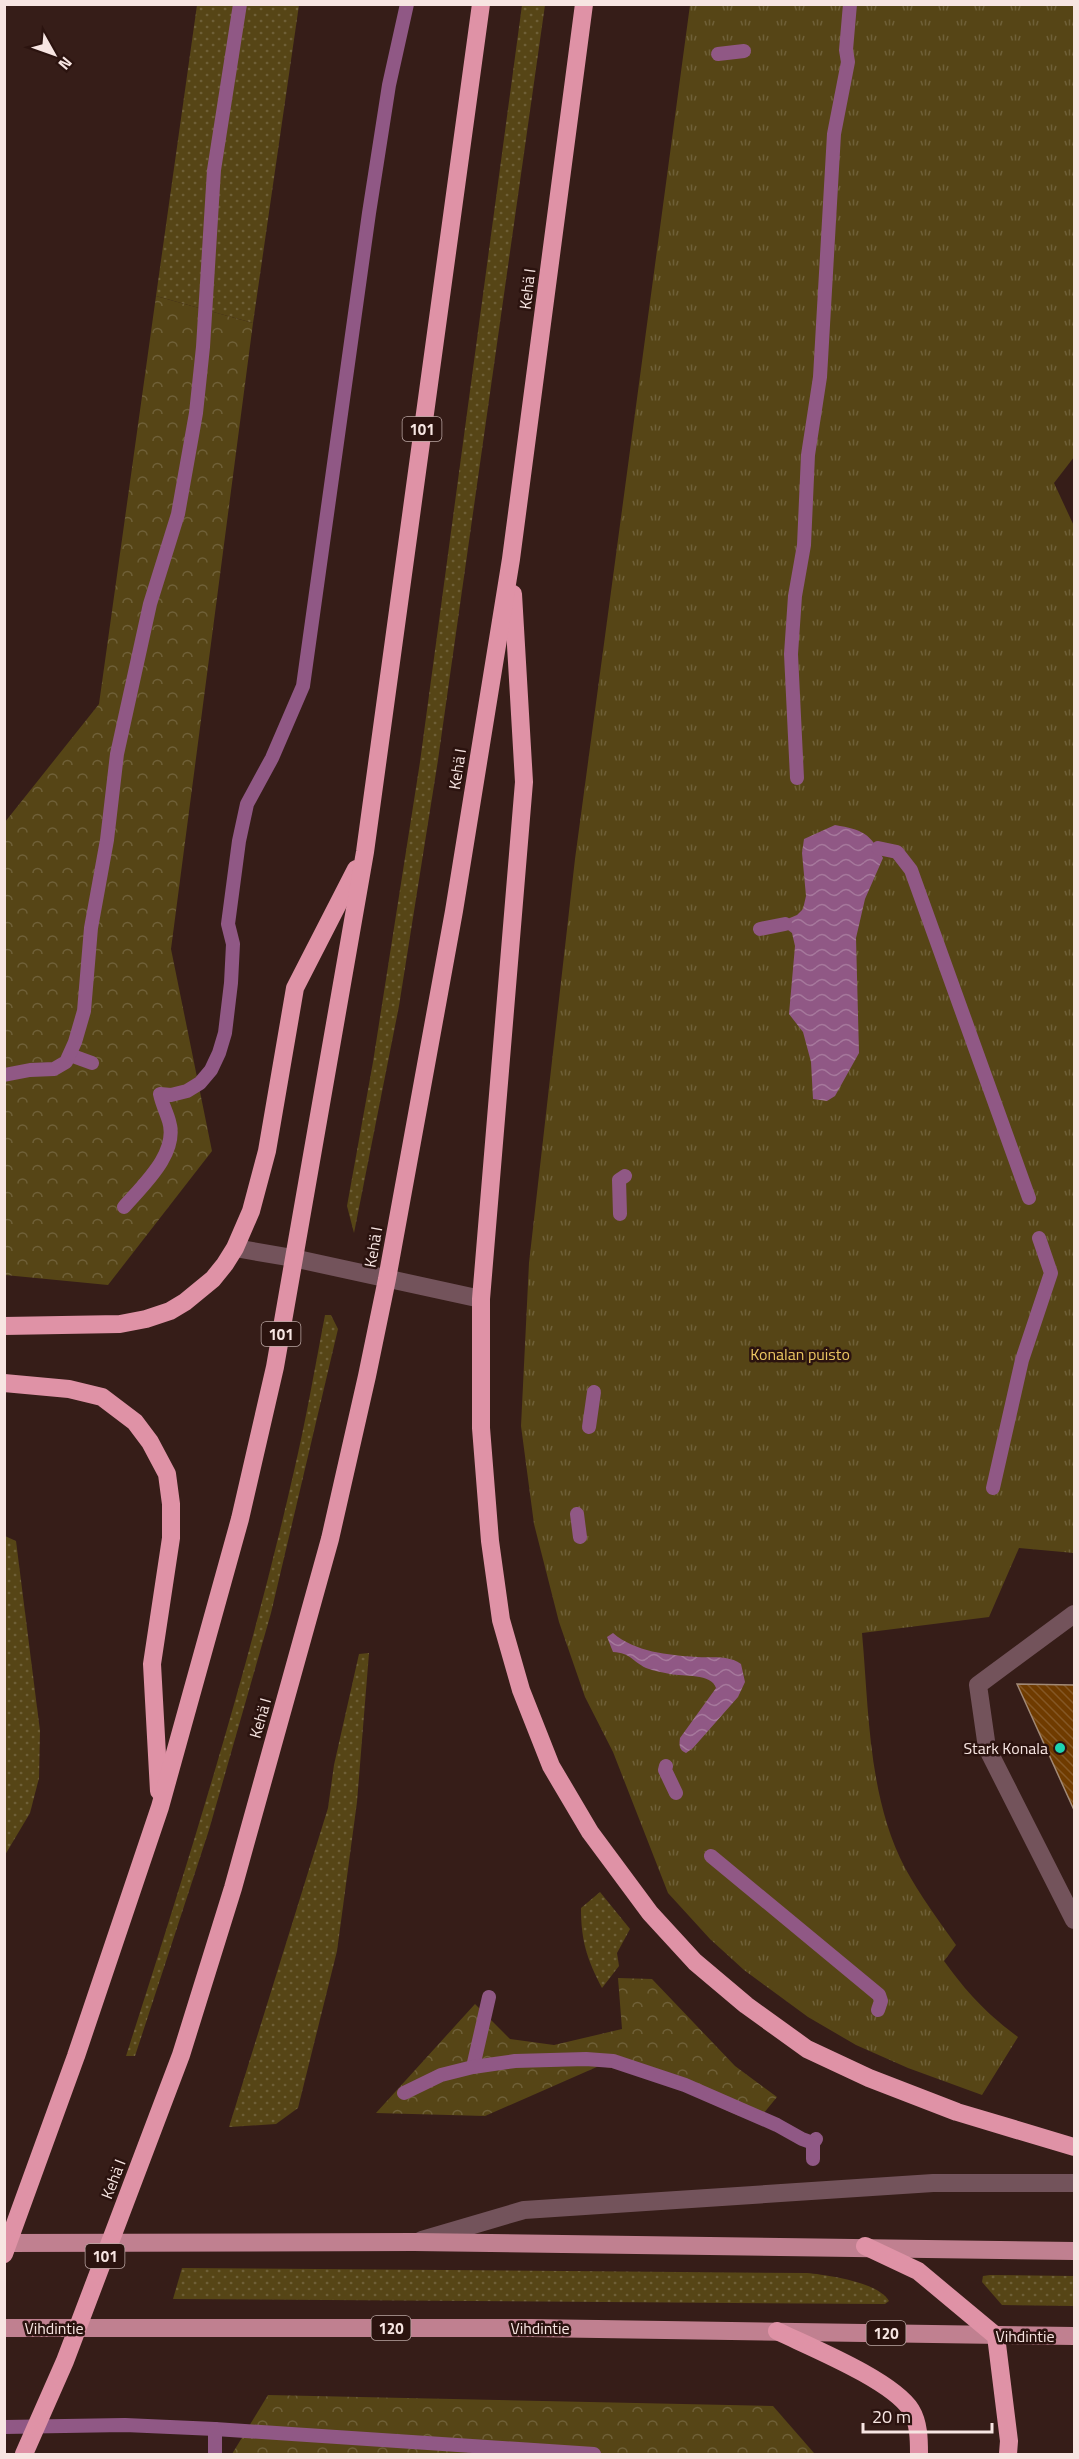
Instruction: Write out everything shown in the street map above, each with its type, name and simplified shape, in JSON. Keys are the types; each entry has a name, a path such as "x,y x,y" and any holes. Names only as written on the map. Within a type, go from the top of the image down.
{"highway":[{"name":"101","path":"4,2254 76,2056 160,1808 240,1519 275,1366 365,852 481,4"},
{"name":"Kehä I","path":"24,2454 65,2361 181,2055 233,1888 330,1539 387,1279 452,923 511,559 584,4"},
{"path":"511,559 524,782 481,1299 480,1428 490,1541 501,1620 521,1690 551,1766 590,1832 650,1913 695,1962 746,2005 807,2049 869,2078 957,2112 1074,2146"},
{"path":"4,1326 120,1324 146,1319 170,1311 213,1279 236,1248 251,1211 267,1151 296,987 365,852"},
{"path":"4,1383 69,1389 102,1397 135,1422 150,1442 167,1474 171,1504 171,1538 153,1664 160,1808"},
{"path":"865,2246 918,2271 996,2336 1009,2442 1008,2454"},
{"path":"777,2331 856,2370 897,2395 911,2409 916,2422 919,2454"}],"main road":[{"path":"4,2243 414,2242 865,2246 1074,2251"},
{"name":"Vihdintie","path":"4,2328 532,2328 1074,2336"}],"lane":[{"path":"236,1248 293,1258 481,1299"},
{"path":"1074,1614 978,1685 987,1749 1074,1920"},
{"path":"414,2242 524,2210 933,2184 1074,2183"}],"green space":[{"path":"197,5 299,5 253,323 156,296"},
{"path":"522,5 545,5 438,760 399,1006 354,1233 347,1206 373,1062 420,762"},
{"name":"Konalan puisto","path":"690,5 1074,5 1074,457 1054,483 1074,526 1074,1553 1019,1548 989,1617 862,1633 872,1753 877,1783 893,1841 911,1878 956,1945 944,1961 978,2002 1018,2037 982,2095 908,2068 856,2045 808,2017 744,1970 710,1939 668,1893 613,1752 585,1697 559,1622 534,1524 521,1426 529,1263 575,859"},
{"path":"156,296 253,323 171,949 212,1151 108,1285 5,1275 5,822 99,704"},
{"path":"325,1315 331,1315 338,1329 271,1613 209,1830 135,2056 126,2056 195,1838 257,1619 298,1452"},
{"path":"5,1536 16,1541 40,1731 39,1778 30,1813 5,1855"},
{"path":"369,1653 357,1802 337,1951 298,2108 276,2124 229,2127 328,1808 334,1765 359,1654"},
{"path":"600,1892 630,1929 617,1953 619,1966 602,1988 586,1949 581,1908"},
{"path":"618,1978 652,1979 735,2066 777,2097 763,2114 739,2116 704,2100 670,2077 599,2066 485,2116 376,2113 475,2004 510,2039 554,2045 622,2029"},
{"path":"182,2268 807,2273 864,2284 883,2294 889,2301 885,2304 173,2299"},
{"path":"983,2276 1074,2276 1074,2306 1002,2305 982,2282"},
{"path":"268,2395 773,2406 814,2453 232,2454"}],"water":[{"path":"835,825 865,834 883,858 865,899 856,938 859,1053 835,1096 827,1101 813,1099 811,1062 803,1032 789,1014 795,946 792,933 784,927 785,920 797,915 803,909 806,896 802,853 804,839"},
{"path":"613,1633 631,1644 663,1654 725,1658 736,1661 741,1664 745,1682 738,1697 686,1753 680,1747 680,1738 716,1688 713,1683 696,1676 670,1674 649,1669 628,1656 613,1652 607,1637"}],"building":[{"name":"Stark Konala","path":"1017,1684 1074,1685 1074,1810"}],"waterway":[{"path":"4,1075 30,1070 54,1069 66,1062 75,1042 84,1011 91,928 107,840 117,754 150,604 178,514 196,413 203,347 214,170 240,4"},
{"path":"124,1207 157,1168 169,1145 171,1133 169,1121 160,1094 171,1095 187,1091 200,1083 211,1070 225,1033 233,944 228,924 239,841 247,804 272,758 303,686 369,213 389,85 407,4"},
{"path":"797,778 791,654 795,596 804,545 808,455 820,377 834,134 848,62 846,50 850,4"},
{"path":"718,54 744,51"},
{"path":"878,848 897,852 911,870 1029,1198"},
{"path":"760,929 785,924"},
{"path":"70,1055 92,1063"},
{"path":"620,1214 619,1180 625,1176"},
{"path":"993,1488 1022,1360 1051,1273 1039,1238"},
{"path":"589,1427 594,1392"},
{"path":"577,1514 580,1537"},
{"path":"666,1766 665,1770 676,1793"},
{"path":"711,1856 879,1995 881,2001 878,2010"},
{"path":"473,2067 489,1997"},
{"path":"404,2093 441,2075 473,2067 515,2061 586,2059 613,2061 685,2085 777,2125 802,2139 813,2143 816,2139"},
{"path":"813,2143 813,2159"},
{"path":"4,2427 125,2425 215,2429 594,2454"},
{"path":"215,2429 215,2454"}],"place":[{"name":"Stark Konala","path":"1060,1748"}]}
